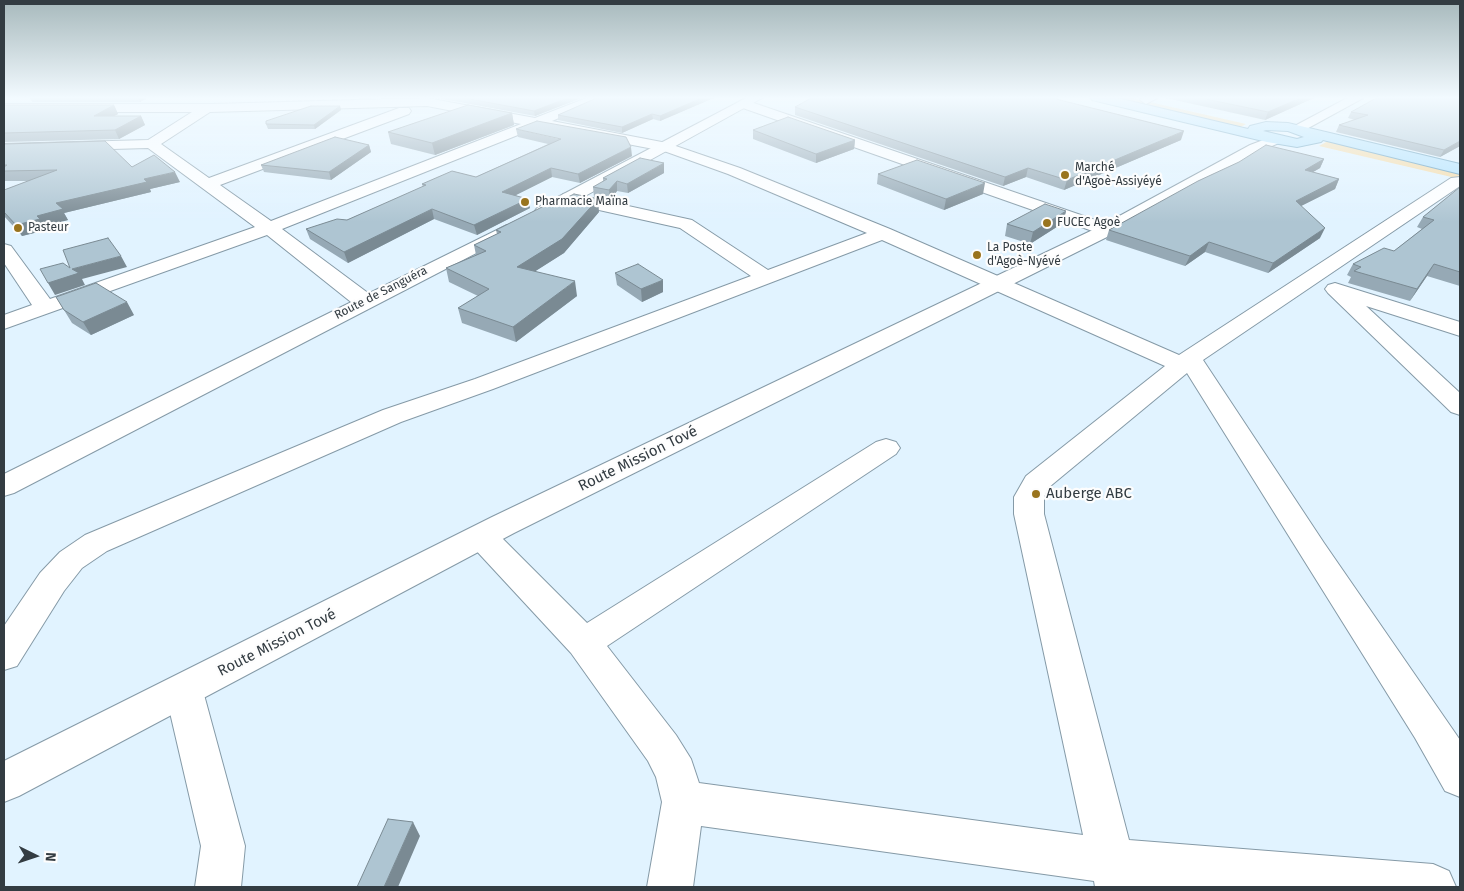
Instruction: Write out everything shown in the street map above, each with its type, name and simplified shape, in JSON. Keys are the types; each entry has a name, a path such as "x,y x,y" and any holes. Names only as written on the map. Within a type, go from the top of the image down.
{"main road":[{"path":"1302,139 1459,178"},
{"path":"1302,139 1459,178"}],"street":[{"path":"4,148 151,144 160,139"},
{"path":"206,184 329,139"},
{"path":"4,322 269,228 499,139"},
{"path":"622,139 667,147 742,174 1186,361 1429,725 1460,778"},
{"name":"Route de Sanguéra","path":"4,486 683,139"},
{"path":"855,139 1106,230"},
{"name":"Route Mission Tové","path":"4,782 482,537 1106,230 1275,139"},
{"path":"151,144 269,228 364,301"},
{"path":"4,158 24,147"},
{"path":"1115,874 1029,514 1029,497 1036,484 1186,361 1459,178"},
{"path":"568,198 686,224 698,230 765,277"},
{"path":"4,655 52,582 71,560 96,543 392,416 446,398 883,233"},
{"path":"4,250 45,307"},
{"path":"1308,280 1460,329"},
{"path":"1335,289 1460,407"},
{"path":"584,643 886,448"},
{"path":"482,537 584,643 662,748 676,773 683,802 670,887"},
{"path":"184,691 223,846 218,887"},
{"path":"683,802 1115,874 1433,887"}],"shaded area":[{"path":"1328,141 1460,172 1460,179 1319,146"}],"building":[{"path":"331,139 342,139 369,145 329,172 261,165"},
{"path":"414,139 444,139 432,143"},
{"path":"559,139 627,139 631,147 578,174 551,168 502,192 528,199 474,225 432,209 344,252 306,229 337,219 347,220 426,185 422,184 452,171 476,177 561,139"},
{"path":"776,139 855,140 816,154"},
{"path":"890,139 1166,139 1067,180 1028,168 1005,177"},
{"path":"1396,139 1460,139 1460,141 1444,150"},
{"path":"105,141 132,167 154,155 175,172 144,179 147,182 56,203 63,209 37,216 40,219 16,225 4,212 4,190 57,170 4,171 4,167 7,165 4,165 4,144"},
{"path":"1266,145 1324,159 1305,170 1339,179 1296,201 1325,228 1273,263 1209,242 1190,256 1109,230 1198,181 1239,162"},
{"path":"640,158 664,163 627,184 617,181 609,190 593,187 607,179 603,178"},
{"path":"917,160 985,183 946,199 878,174"},
{"path":"1460,187 1460,272 1434,264 1417,289 1354,271 1361,267 1353,264 1384,248 1394,251 1434,220 1423,217"},
{"path":"574,194 598,199 562,239 517,267 575,281 513,327 458,308 489,289 446,268 486,251 474,245 501,232 496,230 552,202 556,203"},
{"path":"1045,204 1066,211 1033,232 1007,224"},
{"path":"108,238 121,256 72,269 79,273 48,283 40,269 63,263 70,268 63,250"},
{"path":"638,264 663,280 641,289 615,273"},
{"path":"96,283 127,302 83,322 64,310 56,297"},
{"path":"388,819 413,822 384,887 357,887"}],"place":[{"name":"Marché d'Agoè-Assiyéyé","path":"1065,175"},
{"name":"Pharmacie Maïna","path":"525,202"},
{"name":"FUCEC Agoè","path":"1047,223"},
{"name":"Pasteur","path":"18,228"},
{"name":"La Poste d'Agoè-Nyévé","path":"977,255"},
{"name":"Auberge ABC","path":"1036,494"}]}
